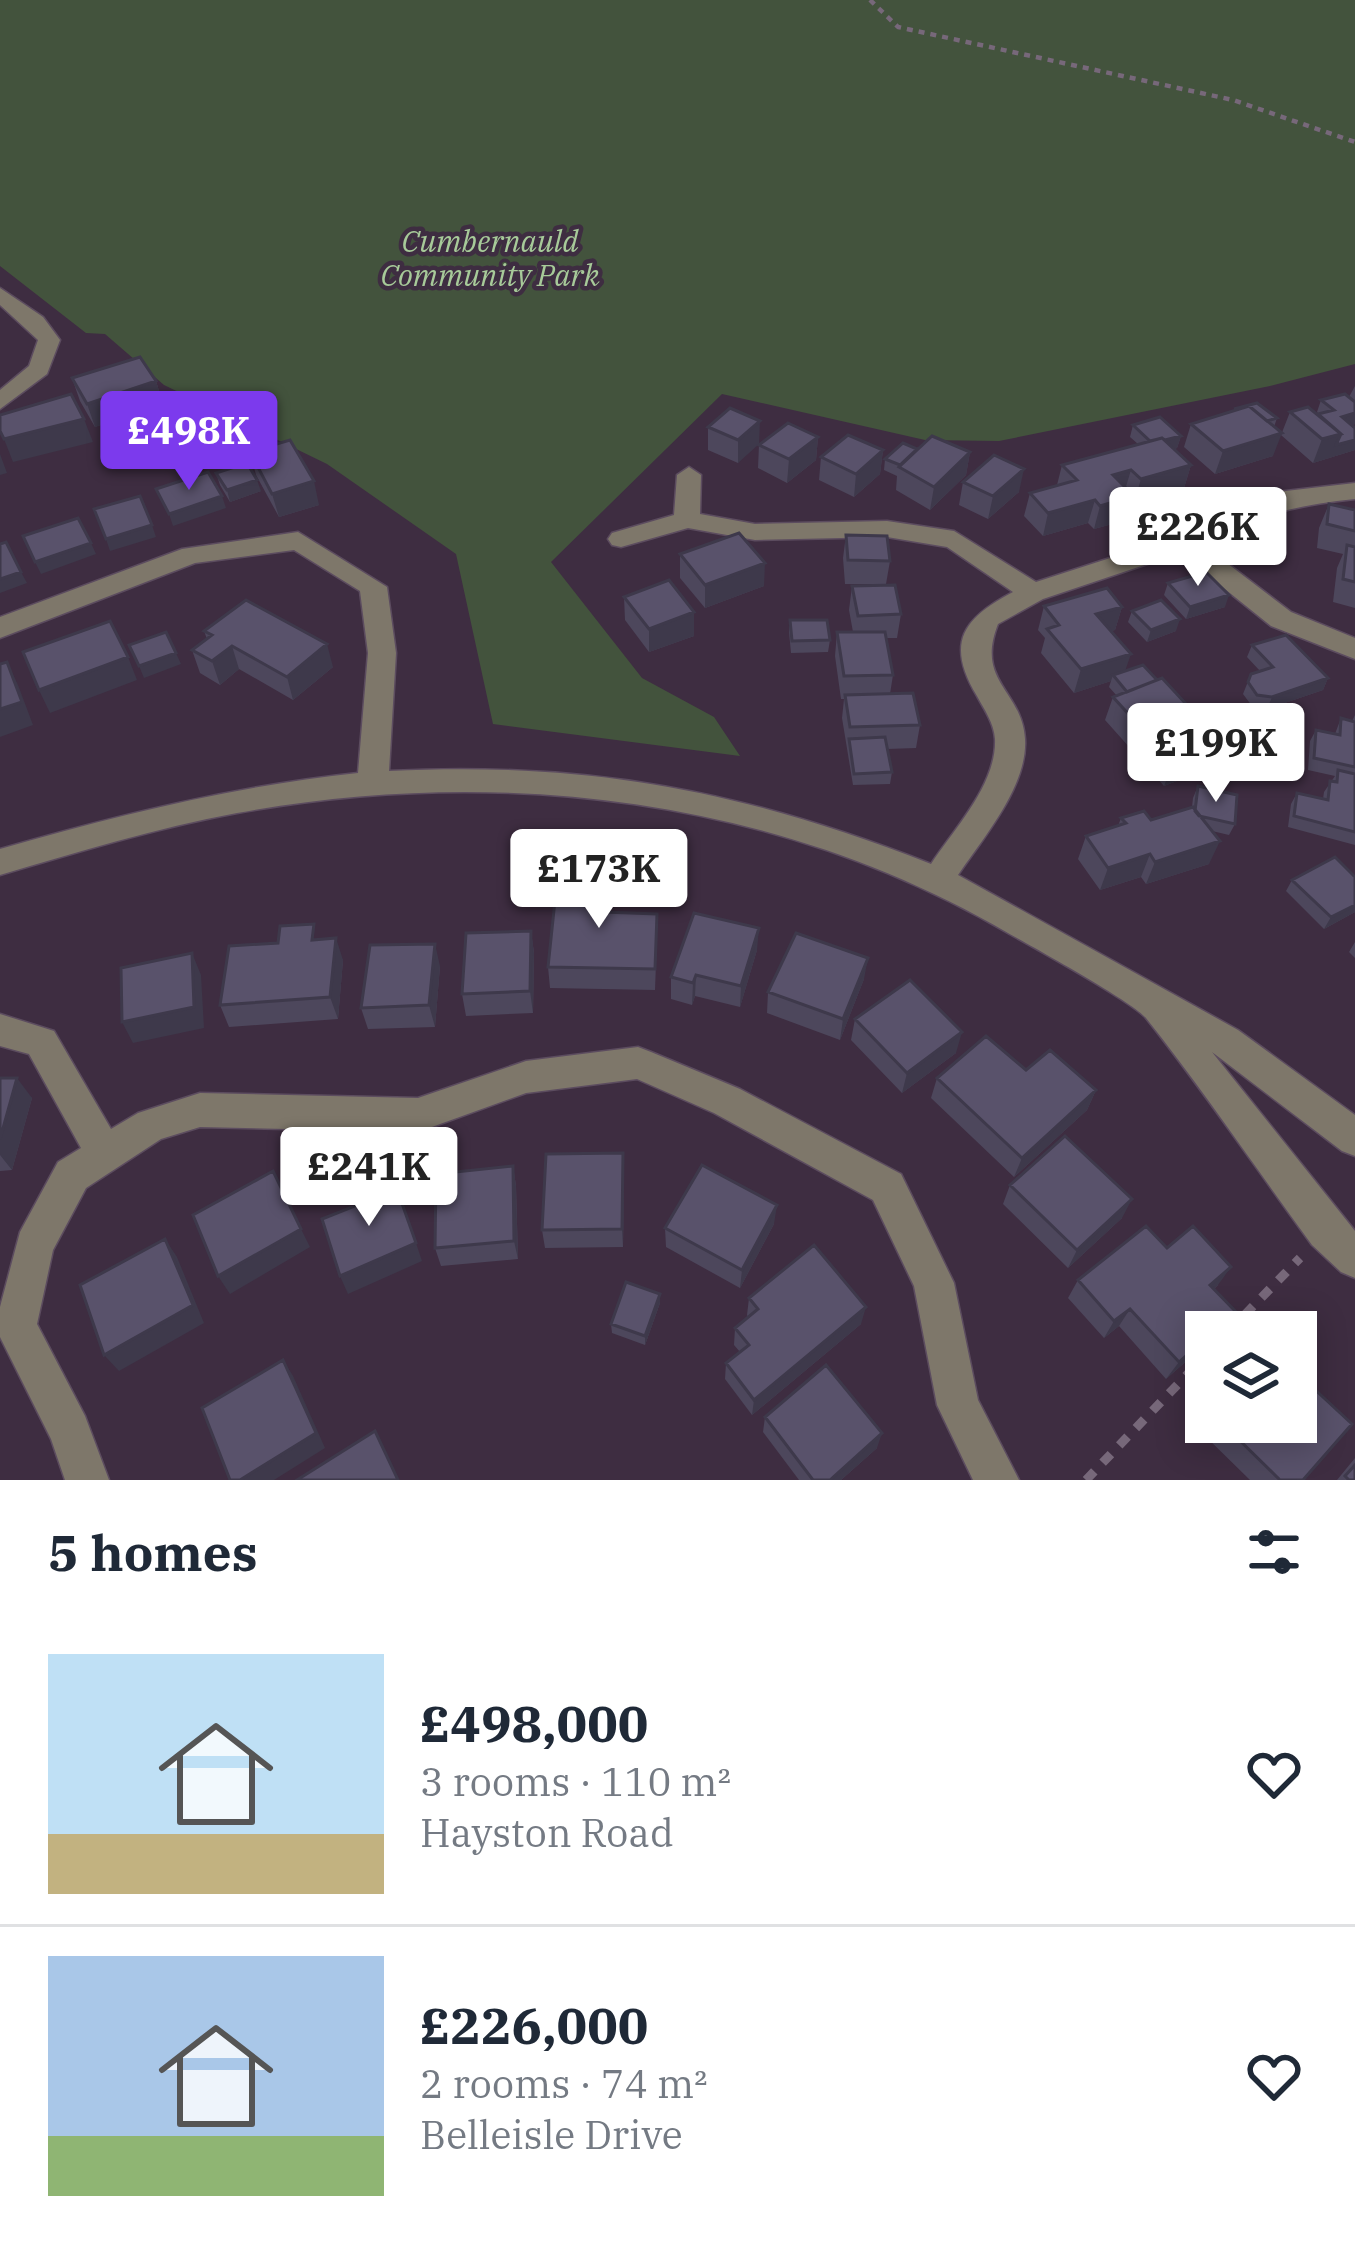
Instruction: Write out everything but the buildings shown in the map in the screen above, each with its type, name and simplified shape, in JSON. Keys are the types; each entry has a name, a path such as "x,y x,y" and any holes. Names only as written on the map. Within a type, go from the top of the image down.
{"street":[{"path":"0,294 49,340 39,369 0,402"},
{"path":"687,520 689,475"},
{"path":"938,880 1004,772 1011,742 1004,714 975,652 986,618 1034,593 1140,562 1230,517 1286,498 1355,490"},
{"path":"621,539 687,520 754,532 821,527 887,530 954,540 1034,593"},
{"path":"0,628 191,555 298,541 373,587 382,653 373,780"},
{"path":"1184,543 1282,619 1355,649"},
{"path":"0,862 166,813 273,792 373,780 431,776 559,781 701,802 820,835 938,880 1222,1040 1300,1091 1355,1139"},
{"path":"1154,1005 1326,1231 1355,1258"},
{"path":"0,1030 41,1042 103,1152"},
{"path":"87,1480 70,1431 16,1326 34,1246 72,1175 151,1125 200,1110 418,1115 526,1077 638,1063 727,1102 887,1186 934,1283 958,1405 997,1480"}],"path":[{"path":"870,0 898,27 1233,100 1355,142"},
{"path":"1248,1311 1326,1231"},
{"path":"1086,1480 1185,1377"}],"green space":[{"name":"Cumbernauld Community Park","path":"0,0 1355,0 1355,364 999,441 925,440 722,394 551,562 642,678 714,717 740,756 493,724 456,554 327,464 164,385 105,334 86,333 0,266"}]}
